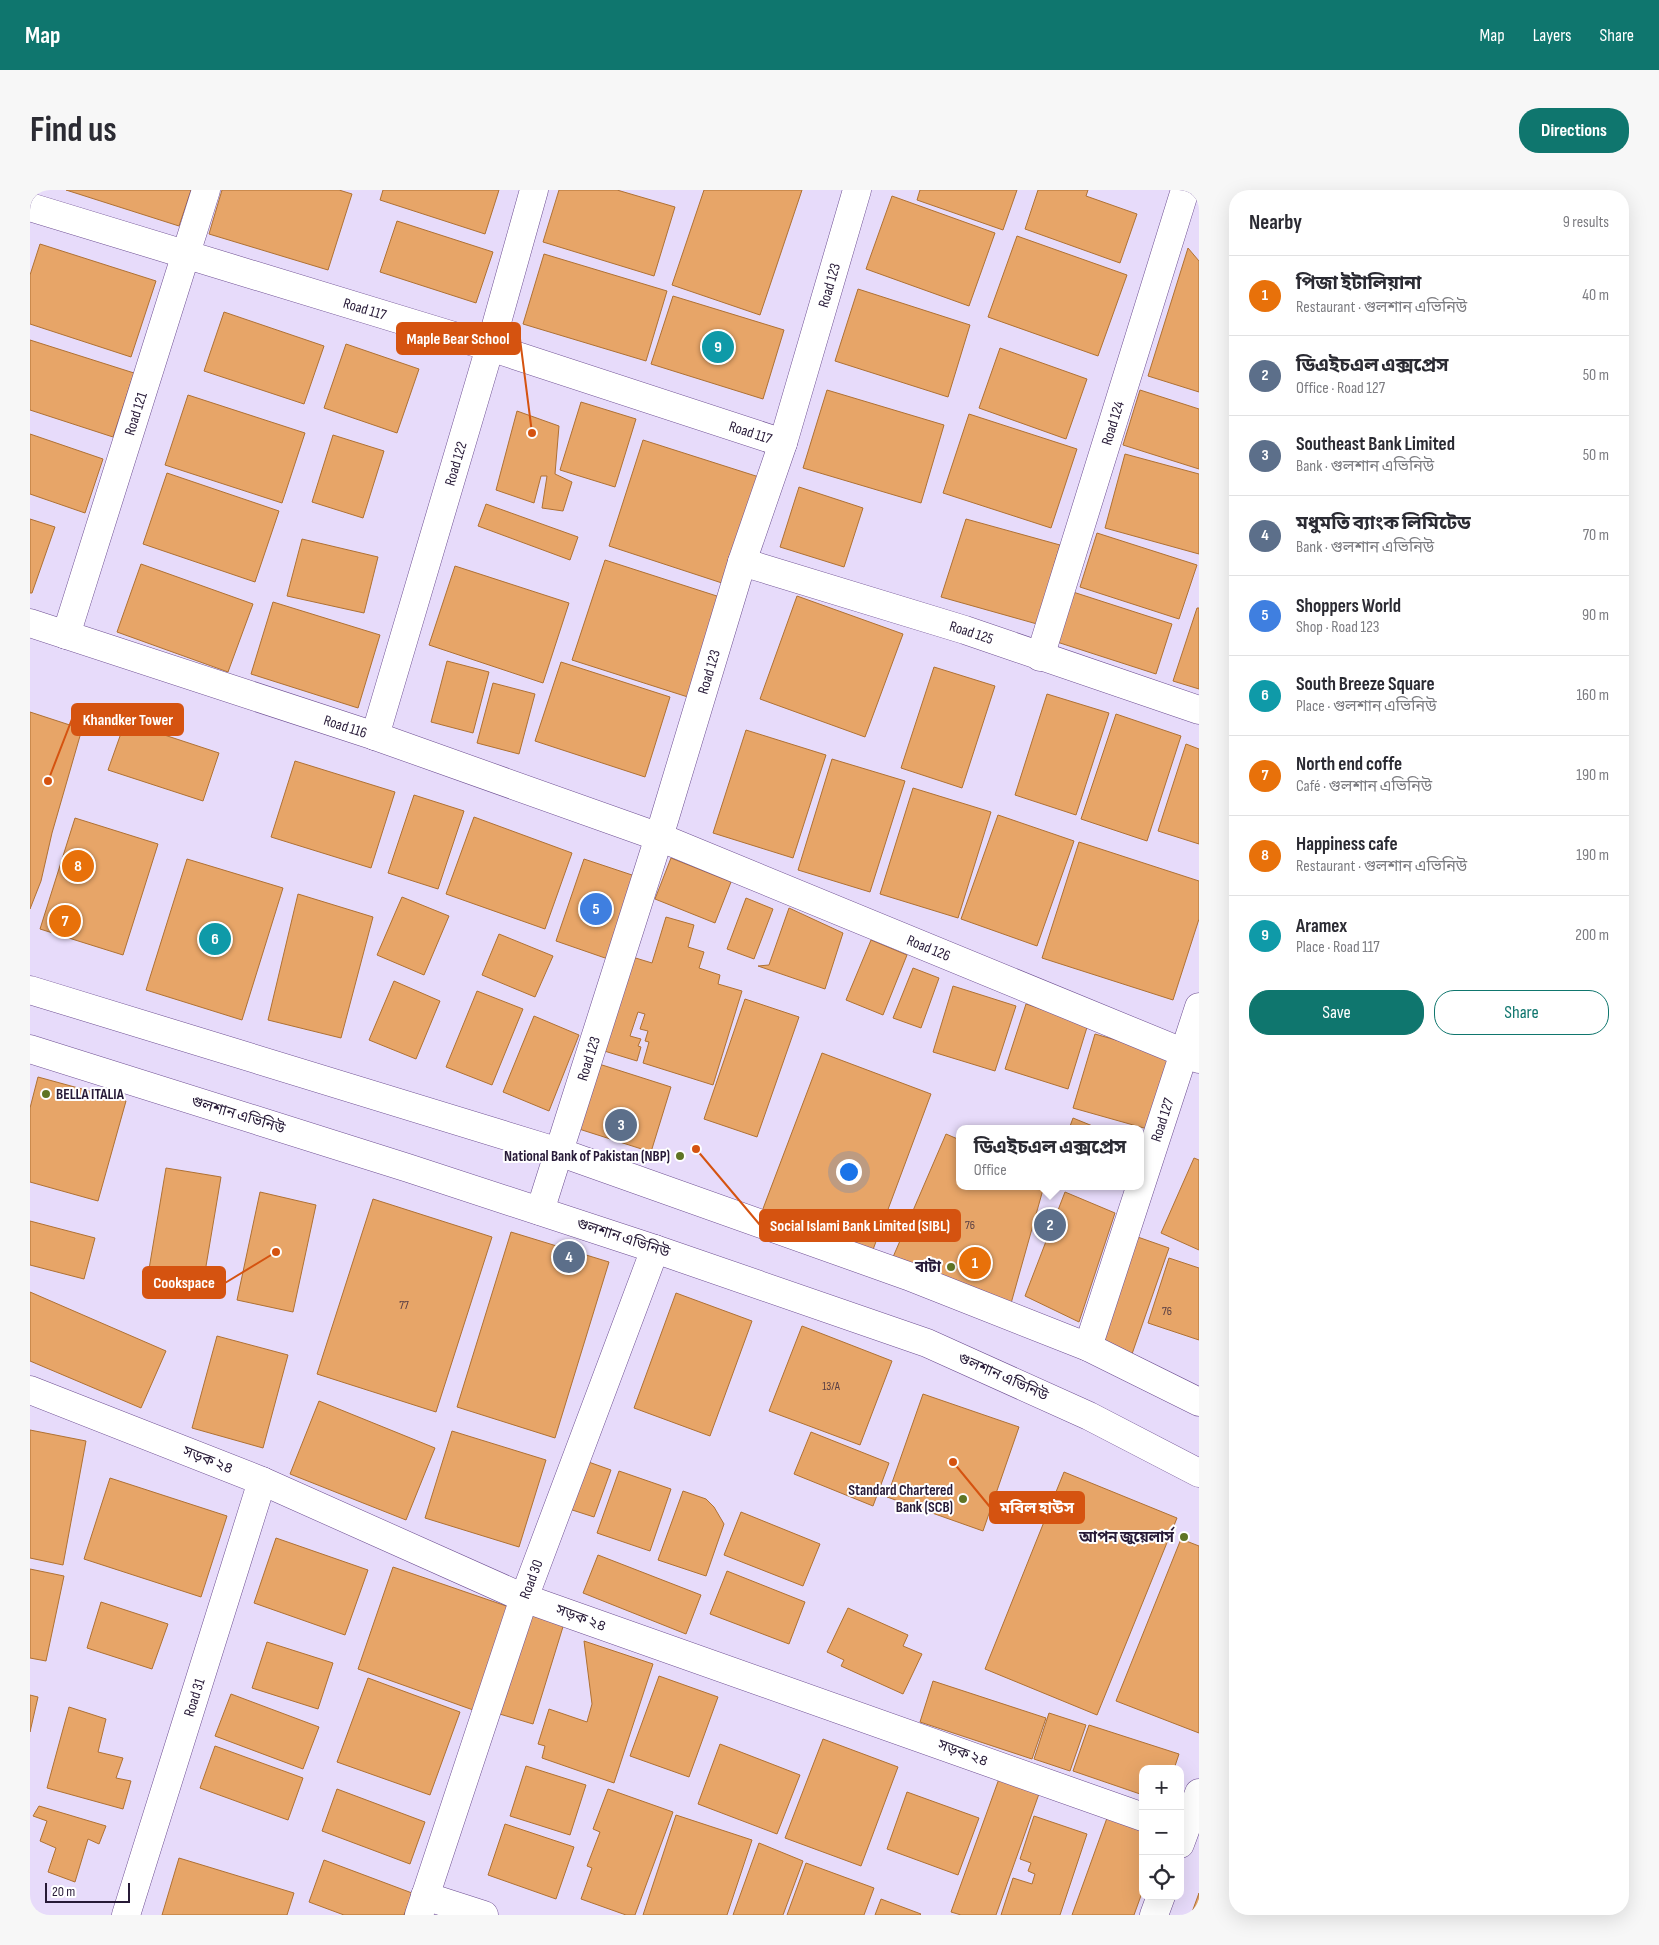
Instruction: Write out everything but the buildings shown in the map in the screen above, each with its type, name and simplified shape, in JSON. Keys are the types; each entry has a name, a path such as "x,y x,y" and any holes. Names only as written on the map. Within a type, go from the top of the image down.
{"street":[{"name":"Road 121","path":"66,635 206,190"},
{"name":"Road 122","path":"375,736 490,347 534,190"},
{"name":"Road 123","path":"540,1211 659,837 742,562 783,443 857,190"},
{"name":"Road 124","path":"1040,657 1185,190"},
{"name":"Road 117","path":"30,207 490,347 783,443"},
{"name":"Road 125","path":"742,562 965,630 1199,710"},
{"name":"Road 116","path":"30,624 375,736 659,837"},
{"name":"Road 126","path":"659,837 1192,1056"},
{"path":"30,990 559,1152 908,1276 1088,1347 1199,1402"},
{"name":"Road 127","path":"1088,1347 1192,1056 1199,1007"},
{"name":"গুলশান এভিনিউ","path":"30,1049 655,1248 928,1343 1089,1416 1199,1473"},
{"name":"Road 30","path":"422,1905 524,1598 655,1248"},
{"name":"সড়ক ২৪","path":"30,1390 262,1481 524,1598 1139,1816"},
{"name":"Road 31","path":"126,1915 262,1481"},
{"path":"1186,1836 1199,1793"},
{"path":"1154,1915 1160,1900"},
{"path":"422,1905 484,1915"}],"place":[{"name":"Aramex","path":"718,347"},
{"name":"Maple Bear School","path":"532,433"},
{"name":"Khandker Tower","path":"48,781"},
{"name":"Happiness cafe","path":"78,866"},
{"name":"Shoppers World","path":"596,909"},
{"name":"North end coffe","path":"65,921"},
{"name":"South Breeze Square","path":"215,939"},
{"name":"BELLA ITALIA","path":"46,1094"},
{"name":"Southeast Bank Limited","path":"621,1125"},
{"name":"Social Islami Bank Limited (SIBL)","path":"696,1149"},
{"name":"National Bank of Pakistan (NBP)","path":"680,1156"},
{"name":"ডিএইচএল এক্সপ্রেস","path":"1050,1225"},
{"name":"Cookspace","path":"276,1252"},
{"name":"মধুমতি ব্যাংক লিমিটেড","path":"569,1257"},
{"name":"পিজা ইটালিয়ানা","path":"975,1263"},
{"name":"বাটা","path":"951,1267"},
{"name":"মবিল হাউস","path":"953,1462"},
{"name":"Standard Chartered Bank (SCB)","path":"963,1499"},
{"name":"আপন জুয়েলার্স","path":"1184,1537"}]}
